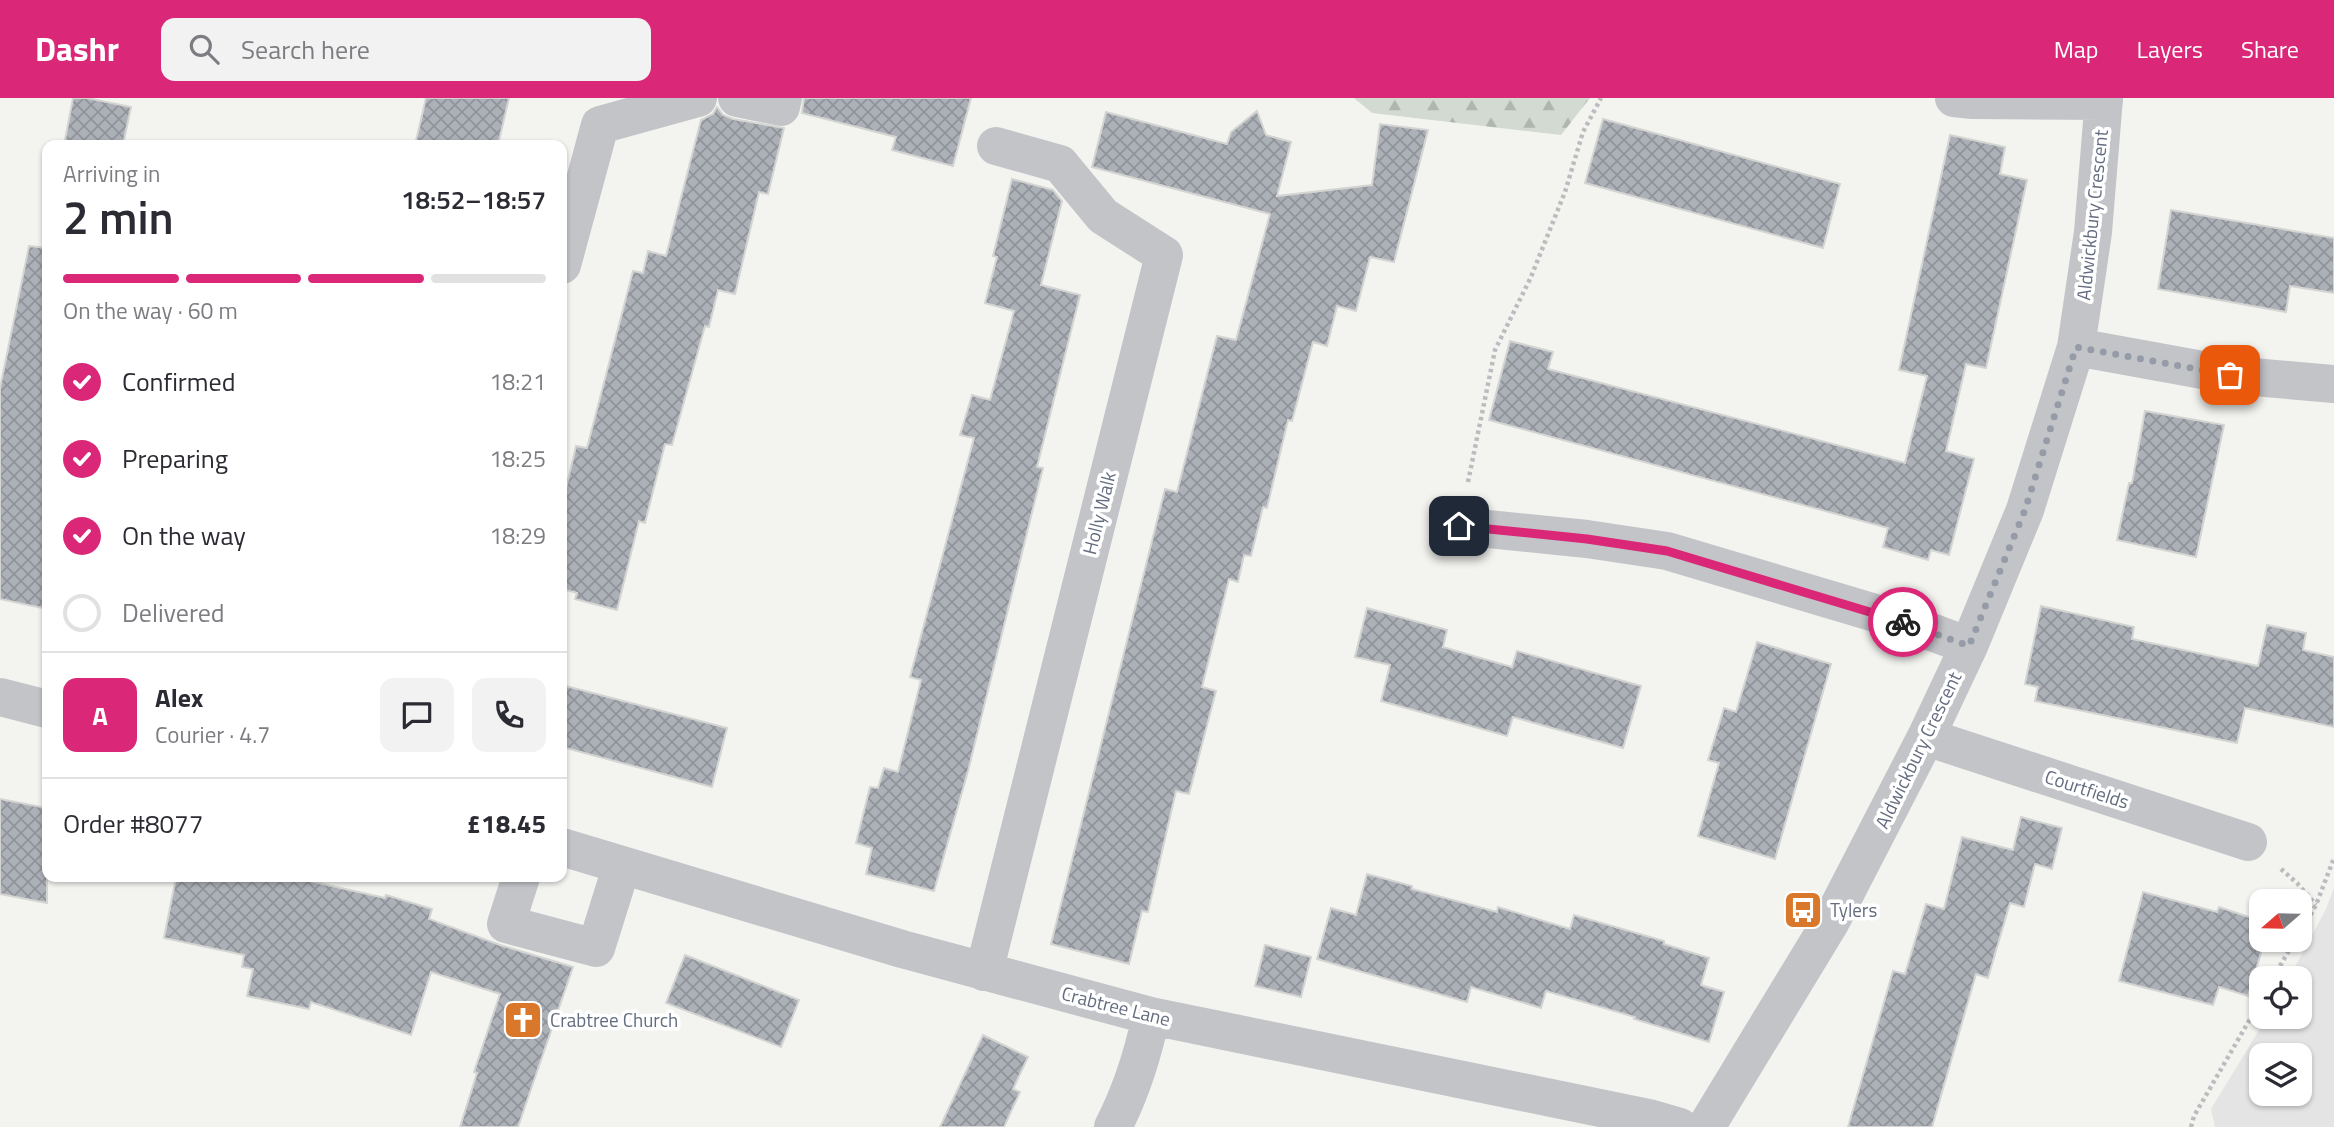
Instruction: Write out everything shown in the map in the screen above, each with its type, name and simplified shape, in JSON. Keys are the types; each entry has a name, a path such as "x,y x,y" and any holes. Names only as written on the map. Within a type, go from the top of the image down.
{"street":[{"path":"567,247 600,125 698,98"},
{"path":"737,98 780,107 783,98"},
{"path":"1954,98 2104,99"},
{"name":"Aldwickbury Crescent","path":"1706,1127 1830,923 1926,737 1969,646 2025,510 2076,347 2093,232 2104,99"},
{"name":"Holly Walk","path":"984,972 1164,255 1103,216 1060,164 996,146"},
{"path":"2076,347 2230,375 2334,384"},
{"path":"1459,526 1587,539 1667,551 1902,621 1969,646"},
{"path":"0,697 42,708"},
{"name":"Courtfields","path":"1926,737 2248,842"},
{"name":"Crabtree Lane","path":"567,848 984,972 1151,1016 1649,1118 1680,1127"},
{"path":"519,882 506,924 596,948 622,865"},
{"path":"1113,1127 1126,1100 1146,1042 1151,1016"}],"path":[{"path":"1459,526 1495,349 1531,277 1565,192 1583,132 1601,98"},
{"path":"2312,911 2334,858"},
{"path":"2191,1127 2194,1116 2249,1021"}],"shaded area":[{"path":"2334,888 2334,1127 2215,1127 2211,1109 2249,1047 2249,1106 2312,1106 2312,1043 2251,1043 2260,1029 2312,1029 2312,966 2295,966 2303,952 2312,952 2312,935"}],"green space":[{"path":"1354,98 1590,98 1561,135 1372,113"}],"building":[{"path":"73,98 87,98 131,107 124,140 65,140"},
{"path":"426,98 509,98 499,140 416,140"},
{"path":"804,98 971,98 953,166 892,150 896,137 802,113"},
{"path":"717,107 723,115 733,119 784,128 768,194 759,192 735,294 718,290 709,327 705,326 672,445 665,444 645,523 639,521 617,610 575,599 577,593 567,590 567,484 576,446 587,448 633,271 643,273 648,251 666,256 701,120 713,114"},
{"path":"1257,111 1266,135 1291,142 1277,196 1372,185 1380,124 1428,130 1394,262 1370,257 1356,311 1337,306 1327,346 1313,342 1292,421 1288,420 1267,508 1263,507 1251,556 1244,555 1238,582 1229,579 1202,687 1216,691 1189,794 1176,791 1148,912 1142,911 1129,964 1051,944 1165,489 1177,492 1217,336 1236,340 1270,214 1092,167 1106,112 1227,144 1231,132"},
{"path":"1603,119 1840,184 1823,248 1585,183"},
{"path":"1950,135 2005,147 2000,174 2027,180 1986,368 1966,364 1946,451 1974,459 1949,555 1931,550 1928,560 1883,547 1888,528 1489,420 1510,341 1553,352 1548,369 1905,463 1927,376 1899,370"},
{"path":"1012,179 1053,190 1062,201 1041,285 1080,295 1037,467 1043,468 968,771 934,891 866,874 872,848 856,843 870,787 878,788 884,768 898,772 921,680 910,677 974,438 960,435 972,395 990,400 1014,311 985,303 997,257 993,256"},
{"path":"2171,210 2334,238 2334,293 2290,286 2286,312 2158,289"},
{"path":"29,246 42,247 42,608 0,599 0,388"},
{"path":"2145,411 2224,425 2196,557 2117,540 2129,483 2132,483"},
{"path":"2041,606 2134,627 2132,639 2258,666 2267,625 2306,633 2303,650 2334,657 2334,727 2245,708 2237,743 2035,701 2038,687 2025,684"},
{"path":"1367,608 1447,630 1443,647 1512,667 1517,651 1641,686 1623,748 1513,717 1507,736 1381,701 1390,665 1355,657"},
{"path":"1757,642 1831,664 1775,859 1698,836 1719,763 1708,760 1724,708 1736,712"},
{"path":"567,686 727,728 712,787 567,748"},
{"path":"0,799 42,807 42,882 47,882 47,903 0,894"},
{"path":"2021,817 2062,828 2052,869 2035,864 2024,907 2010,903 1988,978 1976,974 1932,1127 1848,1127 1893,971 1905,974 1926,904 1944,909 1962,837 2013,850"},
{"path":"1367,874 1412,886 1412,889 1497,912 1498,907 1570,929 1574,915 1664,941 1664,944 1709,958 1701,985 1724,992 1709,1042 1546,991 1541,1008 1471,987 1467,1002 1317,959 1331,908 1356,915"},
{"path":"175,882 314,882 385,898 386,895 432,909 429,919 500,945 573,967 518,1127 460,1127 477,1073 474,1072 500,994 431,972 411,1035 311,1002 309,1009 247,996 253,969 242,967 244,955 164,938"},
{"path":"2143,892 2217,912 2219,907 2249,917 2249,952 2261,952 2257,966 2249,966 2248,996 2219,987 2213,1005 2119,981"},
{"path":"1265,945 1311,957 1301,997 1255,986"},
{"path":"685,955 799,1000 781,1047 666,1003"},
{"path":"983,1035 1028,1057 1013,1089 1020,1092 1004,1127 940,1127"}],"way so far":[{"path":"1903,622 1969,646 2025,510 2076,347 2230,375"}],"place":[{"name":"Tylers","path":"1803,910"},
{"name":"Crabtree Church","path":"523,1020"}],"route":[{"path":"1459,526 1587,539 1667,551 1903,622"}]}
